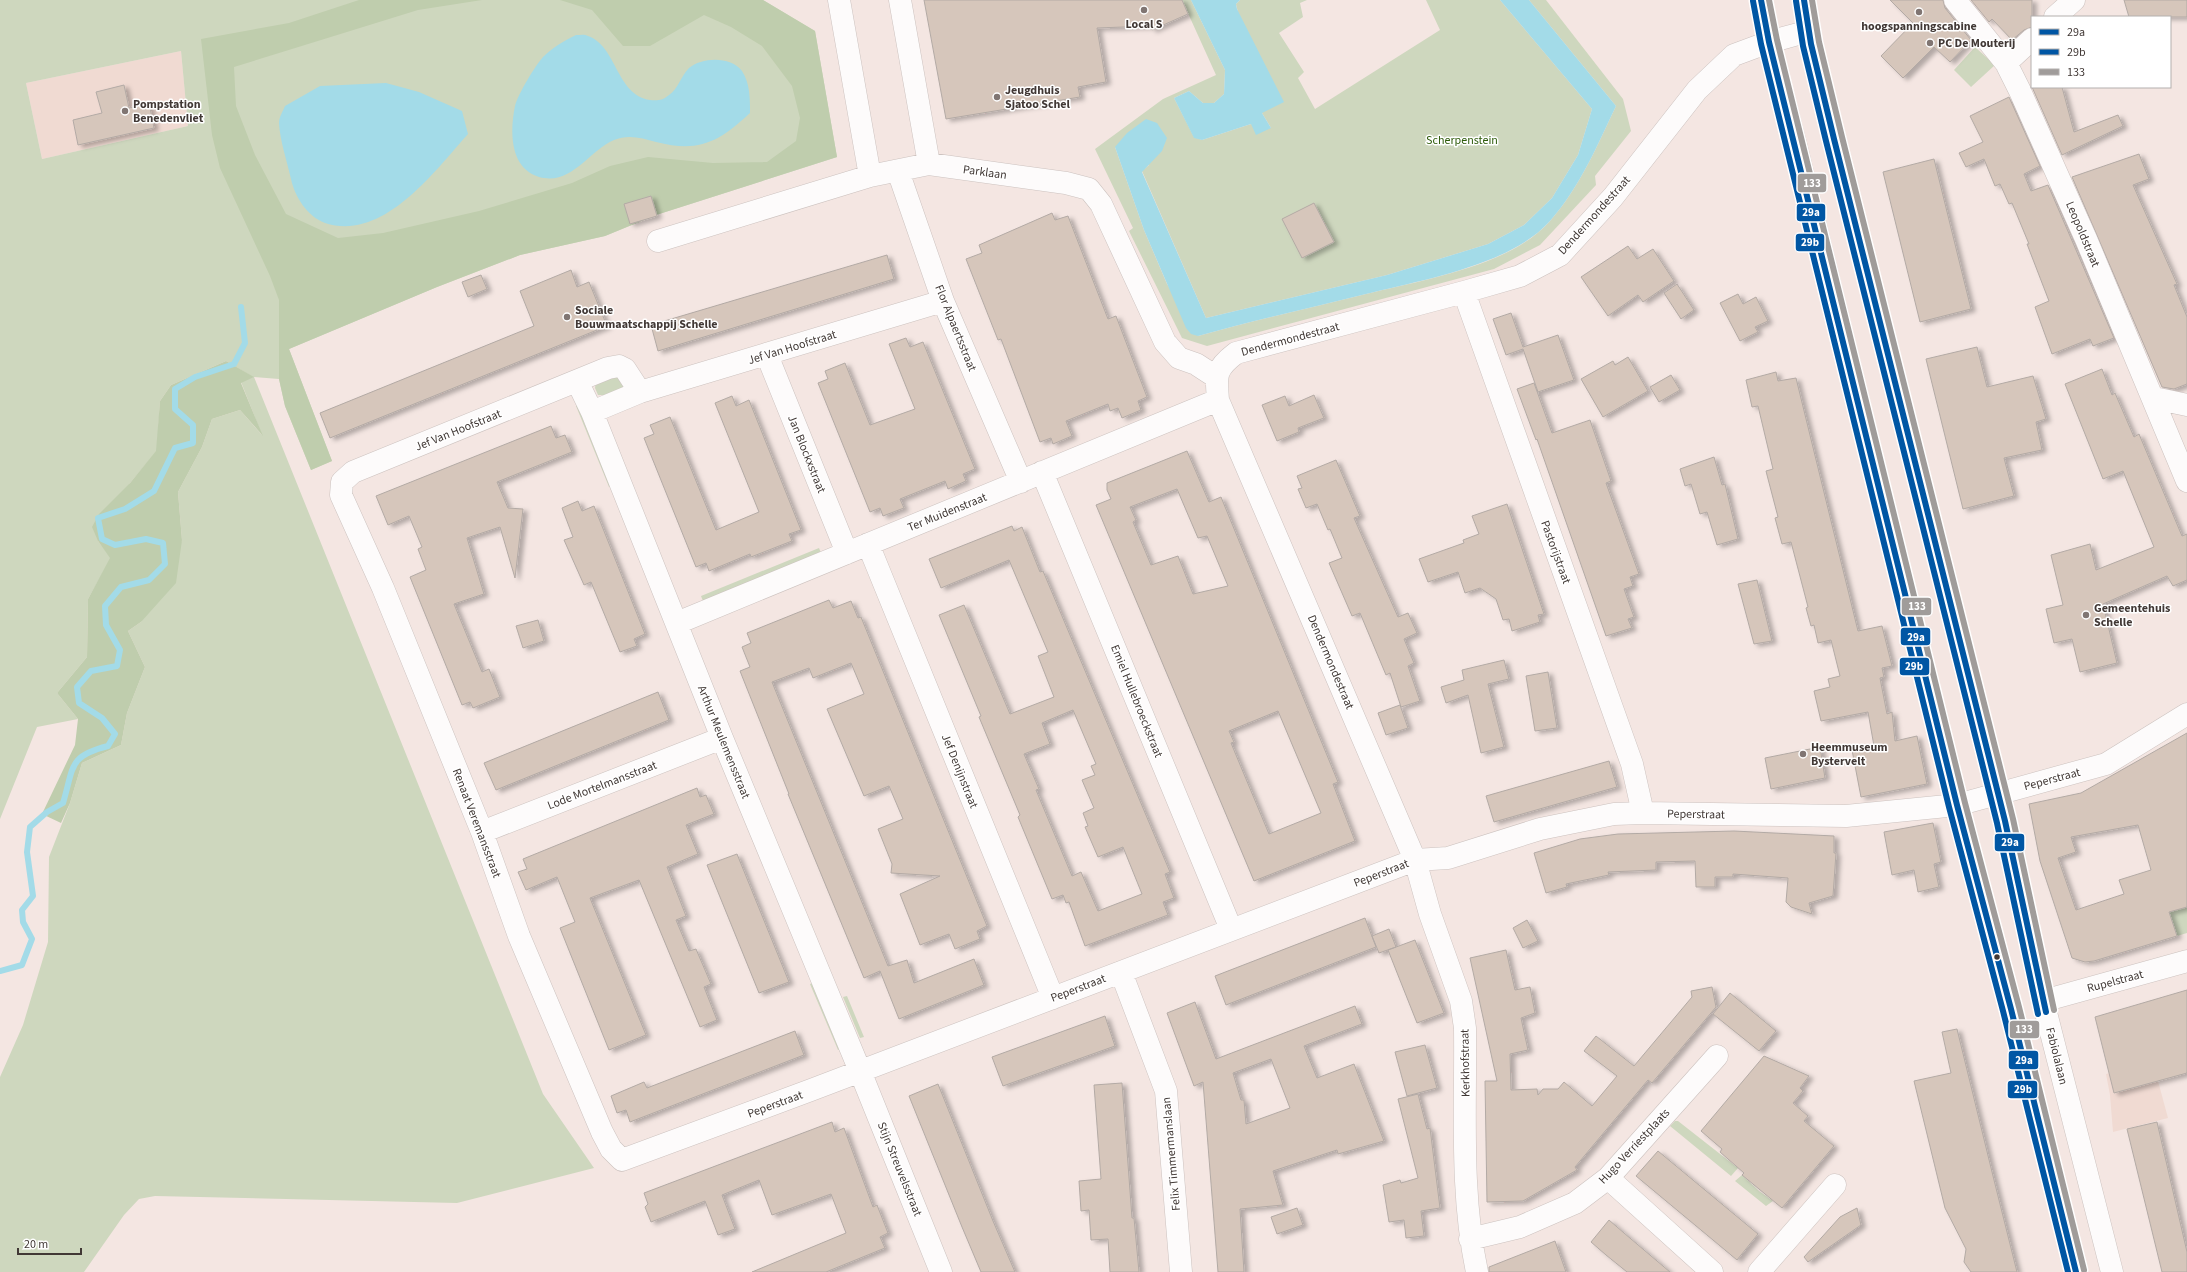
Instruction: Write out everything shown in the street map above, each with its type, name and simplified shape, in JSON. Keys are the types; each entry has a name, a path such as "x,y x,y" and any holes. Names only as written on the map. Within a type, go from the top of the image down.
{"street":[{"path":"839,0 870,176"},
{"path":"900,0 929,164"},
{"path":"1761,0 1769,42 1796,146 1957,805 2011,1009 2076,1272"},
{"name":"Fabiolalaan","path":"1804,0 1809,31 1834,139 1998,794 2043,1001 2112,1272"},
{"name":"Leopoldstraat","path":"1955,0 2006,63 2086,239 2154,398 2187,481"},
{"path":"2057,16 2074,0"},
{"name":"Dendermondestraat","path":"1415,860 1218,400 1216,377 1225,361 1236,353 1520,276 1560,254 1613,197 1697,90 1734,55 1769,42 1809,31"},
{"path":"2006,63 2031,40"},
{"name":"Parklaan","path":"658,241 870,176 929,164 1066,183 1089,189 1101,204 1165,342 1179,358 1196,364 1216,377"},
{"name":"Flor Alpaertsstraat","path":"898,171 943,301 1021,482"},
{"name":"Pastorijstraat","path":"1464,292 1632,764 1643,813"},
{"name":"Jef Van Hoofstraat","path":"592,412 640,392 943,301"},
{"name":"Jan Blockxstraat","path":"767,355 848,553"},
{"name":"Jef Van Hoofstraat","path":"342,482 353,472 577,381 619,366 626,369 640,392"},
{"path":"577,381 592,412"},
{"path":"2154,398 2187,405"},
{"name":"Ter Muidenstraat","path":"677,623 1218,400"},
{"name":"Arthur Meulemensstraat","path":"592,412 722,738 860,1071"},
{"name":"Emiel Hullebroeckstraat","path":"1042,472 1231,929"},
{"name":"Renaat Veremansstraat","path":"342,482 341,495 383,588 482,832 519,936 602,1132 611,1149 622,1160"},
{"name":"Jef Denijnstraat","path":"868,544 1053,998"},
{"name":"Peperstraat","path":"622,1160 1415,860 1448,858 1540,829 1614,814 1643,813 1846,816 1957,805 2106,764 2187,714"},
{"name":"Lode Mortelmansstraat","path":"482,832 722,738"},
{"name":"Kerkhofstraat","path":"1415,860 1430,914 1461,1001 1465,1028 1465,1195 1470,1239 1477,1272"},
{"name":"Rupelstraat","path":"2043,1001 2187,961"},
{"name":"Felix Timmermanslaan","path":"1121,972 1166,1091 1181,1272"},
{"name":"Hugo Verriestplaats","path":"1470,1239 1520,1228 1575,1202 1608,1178 1717,1056"},
{"name":"Stijn Streuvelsstraat","path":"860,1071 936,1271"},
{"path":"1608,1178 1712,1272"},
{"path":"1759,1272 1835,1185"}],"shaded area":[{"path":"181,51 188,126 42,159 26,83"},
{"path":"2187,1052 2187,1073 2158,1081 2168,1118 2113,1132 2110,1095 2106,1074"}],"green space":[{"path":"0,0 763,0 815,31 837,157 656,215 605,236 520,255 437,287 289,349 332,461 311,470 285,406 279,379 254,377 543,1094 594,1168 457,1203 155,1196 139,1199 124,1215 84,1272 0,1272 0,1077 23,1025 48,942 49,857 70,803 82,763 121,745 127,713 145,667 128,631 141,622 182,540 178,492 202,447 212,419 240,410 262,435 241,382 253,377 226,361 171,385 160,401 157,451 130,483 98,541 111,558 88,599 87,657 57,693 78,719 37,727 0,819","holes":["181,51 188,126 42,159 26,83"]},
{"path":"359,0 482,0 418,10 234,67 236,106 255,155 286,214 338,238 383,233 479,211 572,183 610,166 648,157 713,163 767,162 796,141 800,118 792,86 762,46 731,27 704,15 650,46 623,46 592,10 560,0 763,0 815,31 837,157 656,215 605,236 520,255 437,287 289,349 332,461 311,470 285,406 279,379 279,300 270,276 220,168 212,135 201,39 289,23"},
{"name":"Scherpenstein","path":"1182,0 1191,0 1225,70 1224,94 1214,103 1203,103 1189,91 1174,98 1194,137 1202,140 1251,124 1271,128 1262,113 1236,4 1240,0 1307,0 1300,3 1303,17 1279,33 1304,72 1298,78 1315,109 1440,30 1426,0 1500,0 1592,109 1578,155 1552,198 1524,225 1488,244 1387,275 1206,318 1142,171 1149,165 1115,147 1144,230 1167,284 1198,336 1261,319 1439,277 1464,269 1513,249 1533,236 1550,221 1561,208 1579,180 1595,151 1616,106 1529,0 1546,0 1623,99 1631,131 1595,176 1596,185 1540,245 1494,269 1207,346 1182,338 1129,231 1133,228 1095,149 1163,99 1216,75"},
{"path":"1975,47 1995,65 1971,87 1954,70"},
{"path":"226,361 254,377 241,383 263,436 240,410 212,419 202,447 178,492 182,540 176,583 141,622 128,631 145,667 127,713 121,745 82,763 70,803 61,823 42,814 75,745 78,719 57,693 87,657 88,599 110,558 98,541 92,527 99,514 130,483 156,451 160,401 171,385"},
{"path":"618,372 625,388 606,395 598,395 595,388 596,381"},
{"path":"581,404 614,484 609,487 576,406"},
{"path":"819,548 821,553 703,601 701,596"},
{"path":"2187,907 2187,933 2177,936 2169,912"},
{"path":"816,982 843,1047 838,1050 810,984"},
{"path":"847,996 864,1037 860,1038 843,997"},
{"path":"1675,1121 1678,1121 1738,1168 1731,1176 1670,1126"},
{"path":"1742,1175 1759,1191 1773,1201 1766,1206 1735,1181"}],"water":[{"path":"1191,0 1240,0 1236,4 1237,9 1284,102 1262,113 1271,128 1256,135 1251,124 1202,140 1194,138 1174,98 1189,91 1203,103 1214,103 1224,94 1225,70"},
{"path":"1500,0 1529,0 1616,106 1595,151 1579,180 1561,208 1550,221 1533,236 1513,249 1464,269 1198,336 1191,334 1186,328 1144,230 1115,147 1127,133 1146,119 1157,123 1167,138 1162,151 1142,172 1206,318 1387,275 1488,244 1524,225 1552,198 1578,155 1592,109"},
{"path":"576,35 587,35 598,41 630,89 639,96 650,100 660,100 669,95 675,89 686,71 695,64 709,60 731,63 742,71 747,81 750,97 750,113 718,138 708,142 684,146 671,145 635,137 619,138 605,145 579,166 561,177 539,177 529,172 517,157 512,137 515,106 527,80 543,57 559,44"},
{"path":"386,83 419,92 462,111 468,134 423,184 406,200 387,213 367,222 346,226 325,223 307,211 295,192 281,137 279,123 281,114 285,106 320,86"}],"building":[{"path":"924,0 1182,0 1188,14 1152,30 1151,26 1097,28 1106,82 1078,87 1080,97 946,119"},
{"name":"PC De Mouterij","path":"1890,0 1943,0 1945,8 1971,40 1950,62 1934,47 1903,78 1881,56 1913,23"},
{"path":"1971,0 2032,0 2031,27 2024,30 2012,40 1992,19 1989,22"},
{"path":"2124,0 2187,0 2187,17 2129,16"},
{"name":"Pompstation Benedenvliet","path":"124,85 129,108 149,103 154,128 78,145 73,120 102,113 96,92"},
{"path":"2032,88 2062,88 2074,132 2118,115 2123,126 2062,155"},
{"path":"2009,97 2040,166 2024,174 2031,191 2048,185 2114,338 2093,346 2090,339 2052,354 2035,307 2049,301 2027,244 2029,244 2012,203 2009,204 2000,184 1995,186 1984,159 1966,167 1959,153 1983,142 1970,116"},
{"path":"2139,154 2149,179 2133,185 2177,284 2174,285 2187,317 2187,384 2174,389 2162,387 2072,177"},
{"path":"1934,159 1971,309 1920,322 1883,172"},
{"path":"651,196 657,216 630,224 624,204"},
{"path":"1314,203 1334,242 1302,258 1282,219"},
{"path":"1052,213 1055,220 1068,216 1108,319 1116,316 1147,397 1138,401 1141,410 1122,418 1118,408 1110,411 1108,404 1066,421 1072,436 1053,444 1051,438 1040,442 1001,339 998,340 966,259 982,253 979,245"},
{"path":"1628,246 1637,259 1653,249 1674,281 1643,302 1638,295 1608,316 1581,277"},
{"path":"887,255 894,279 658,351 651,325"},
{"path":"571,270 577,287 589,282 607,326 330,438 320,413 534,326 520,291"},
{"path":"481,275 487,289 468,297 462,282"},
{"path":"1677,284 1694,310 1681,319 1664,293"},
{"path":"1738,294 1743,304 1756,297 1768,321 1755,327 1758,332 1740,341 1720,303"},
{"path":"1511,313 1523,347 1558,335 1574,380 1538,392 1523,349 1506,355 1493,319"},
{"path":"906,338 910,347 923,342 975,469 963,474 966,481 948,489 945,481 900,499 904,508 883,516 880,508 870,512 818,383 828,379 825,371 845,363 870,425 915,409 889,344"},
{"path":"1977,347 1987,387 2033,376 2046,419 2036,422 2042,450 2004,458 2014,496 1963,509 1926,359"},
{"path":"1628,357 1648,391 1603,417 1581,379 1613,361 1615,365"},
{"path":"2102,369 2112,395 2115,393 2134,437 2139,434 2182,536 2187,534 2187,580 2173,586 2167,576 2103,604 2117,663 2080,672 2072,639 2054,643 2046,609 2063,605 2051,555 2090,544 2096,570 2154,547 2123,471 2103,479 2065,384"},
{"path":"1776,372 1778,381 1796,378 1858,631 1882,626 1892,666 1882,668 1884,677 1880,678 1887,714 1892,712 1895,741 1917,736 1927,784 1861,797 1852,750 1874,746 1868,712 1821,721 1814,691 1830,687 1828,679 1840,676 1831,640 1818,643 1814,625 1811,626 1806,608 1808,607 1791,542 1782,544 1775,518 1778,517 1766,471 1773,469 1758,406 1752,407 1746,380"},
{"path":"1671,375 1680,390 1659,402 1650,387"},
{"path":"1534,383 1552,433 1590,420 1611,481 1606,483 1639,574 1630,577 1633,586 1624,589 1634,617 1628,619 1632,628 1606,636 1537,439 1536,440 1517,389"},
{"path":"1314,395 1324,418 1298,428 1299,432 1277,441 1262,405 1285,396 1289,406"},
{"path":"732,396 736,406 749,400 801,530 789,534 792,541 751,557 750,554 709,571 706,563 696,567 644,438 654,434 650,425 670,417 716,530 759,512 715,403"},
{"path":"551,426 556,438 565,435 572,452 497,482 508,508 523,509 515,578 500,527 467,538 484,594 454,604 482,672 489,669 500,697 473,708 470,702 462,705 410,577 426,570 418,549 422,547 409,516 388,525 376,496"},
{"path":"1187,451 1209,502 1221,497 1338,782 1333,784 1355,841 1254,881 1096,505 1111,499 1107,490 1107,483","holes":["1177,489 1198,538 1207,536 1228,586 1193,594 1178,556 1151,565 1133,522 1136,520 1130,507","1278,711 1321,813 1269,834 1231,743 1234,742 1229,731"]},
{"path":"1714,457 1722,485 1725,484 1738,539 1717,545 1707,512 1700,514 1691,484 1685,486 1680,469"},
{"path":"1336,460 1360,516 1354,518 1398,617 1408,613 1417,633 1404,639 1414,663 1408,666 1420,701 1401,707 1390,673 1386,675 1360,613 1352,616 1329,563 1342,558 1330,529 1328,530 1317,504 1306,508 1298,489 1302,488 1297,476"},
{"path":"578,501 582,511 594,506 645,634 634,639 637,646 620,652 591,582 584,585 564,540 573,537 562,508"},
{"path":"1507,504 1544,614 1538,615 1540,622 1512,631 1509,619 1503,620 1496,599 1480,588 1465,593 1458,572 1428,582 1419,559 1464,543 1463,540 1479,534 1472,516"},
{"path":"1012,526 1014,531 1022,527 1040,572 1043,571 1170,872 1165,874 1174,898 1163,902 1168,915 1085,946 1069,902 1066,903 1063,895 1052,899 1018,817 1020,815 979,717 981,716 939,615 964,605 1010,714 1054,697 1038,656 1048,652 1009,560 941,588 929,559","holes":["1073,710 1096,764 1091,766 1095,775 1082,780 1094,808 1083,813 1088,826 1085,827 1098,857 1123,847 1142,894 1098,911 1081,872 1072,876 1036,790 1039,789 1024,754 1050,744 1042,723"]},
{"path":"1757,580 1772,641 1754,644 1738,584"},
{"path":"829,600 833,608 851,601 858,618 861,617 987,926 977,931 980,939 955,949 949,934 920,945 900,894 940,876 891,873 892,864 878,829 903,819 889,786 864,796 827,709 864,694 851,663 813,678 809,668 772,682 888,966 907,960 914,983 974,959 984,985 899,1019 880,971 864,978 788,794 740,671 750,667 742,647 751,643 747,633"},
{"path":"538,620 544,641 523,648 516,626"},
{"path":"1504,660 1509,679 1488,684 1504,747 1481,753 1468,695 1446,703 1441,687 1464,680 1462,670"},
{"path":"1548,672 1557,728 1535,731 1526,676"},
{"path":"658,692 669,720 496,790 484,763"},
{"path":"1400,705 1408,728 1386,735 1378,713"},
{"path":"2187,733 2187,907 2169,912 2177,936 2094,961 2085,962 2072,958 2040,861 2029,804 2081,793","holes":["2138,825 2151,870 2119,880 2124,894 2076,910 2058,858 2076,852 2071,837"]},
{"name":"Heemmuseum Bystervelt","path":"1820,747 1825,778 1771,789 1765,758"},
{"path":"1609,761 1617,787 1494,822 1486,796"},
{"path":"697,788 700,797 706,795 714,814 686,825 698,854 667,867 686,916 676,920 689,951 696,949 711,984 704,987 717,1020 700,1027 639,880 590,898 646,1035 609,1050 560,928 575,922 557,877 526,890 518,872 527,869 523,859"},
{"path":"1933,823 1941,862 1934,864 1939,887 1918,892 1914,870 1892,875 1884,832"},
{"path":"1734,831 1834,836 1834,853 1836,853 1833,896 1809,903 1812,914 1791,907 1786,902 1788,878 1733,874 1733,877 1715,877 1715,887 1696,887 1695,861 1656,862 1656,870 1608,872 1609,875 1566,884 1567,887 1546,893 1534,853 1580,839 1618,834"},
{"path":"737,854 789,982 759,993 707,865"},
{"path":"1365,918 1376,947 1226,1005 1215,976"},
{"path":"1527,920 1538,941 1523,948 1513,928"},
{"path":"1389,929 1396,947 1379,953 1372,936"},
{"path":"1415,940 1444,1013 1417,1023 1388,950"},
{"path":"1506,950 1515,990 1530,987 1535,1013 1521,1018 1528,1050 1510,1054 1511,1090 1537,1089 1538,1095 1543,1089 1558,1089 1564,1082 1592,1106 1617,1076 1584,1051 1596,1036 1634,1066 1692,997 1691,991 1712,987 1716,1007 1652,1083 1648,1080 1575,1167 1577,1170 1523,1201 1487,1202 1485,1081 1497,1081 1470,958"},
{"path":"2187,990 2187,1073 2114,1093 2095,1017"},
{"path":"1730,993 1776,1031 1759,1051 1713,1014"},
{"path":"1195,1002 1216,1059 1355,1006 1362,1024 1304,1046 1317,1078 1354,1064 1384,1141 1338,1154 1337,1150 1273,1171 1283,1205 1240,1209 1244,1272 1218,1272 1203,1082 1194,1086 1167,1013","holes":["1271,1059 1290,1108 1246,1124 1244,1100 1241,1100 1233,1073"]},
{"path":"1105,1016 1115,1046 1003,1086 992,1057"},
{"path":"1957,1029 2017,1272 1971,1272 1964,1262 1966,1249 1945,1208 1914,1081 1951,1073 1942,1032"},
{"path":"795,1031 804,1055 630,1122 626,1110 617,1113 611,1096 644,1082 647,1088"},
{"path":"1425,1045 1437,1088 1407,1096 1395,1052"},
{"path":"1764,1056 1809,1076 1800,1088 1803,1091 1793,1103 1808,1116 1804,1121 1834,1146 1782,1208 1742,1175 1744,1173 1720,1152 1722,1149 1701,1131"},
{"path":"1122,1083 1132,1218 1134,1218 1139,1272 1110,1272 1108,1239 1091,1240 1089,1210 1081,1211 1079,1181 1101,1179 1094,1085"},
{"path":"938,1084 1015,1272 981,1272 962,1227 909,1096"},
{"path":"1418,1094 1427,1129 1430,1128 1440,1208 1421,1211 1424,1236 1406,1238 1404,1220 1389,1222 1383,1185 1400,1180 1401,1183 1418,1178 1398,1099"},
{"path":"832,1122 835,1132 844,1128 873,1207 877,1205 888,1233 880,1237 885,1248 826,1272 752,1272 846,1233 831,1194 772,1215 759,1180 722,1195 735,1229 718,1235 705,1201 651,1222 645,1207 648,1204 644,1193"},
{"path":"2157,1122 2187,1252 2187,1272 2162,1272 2127,1129"},
{"path":"1658,1151 1758,1234 1737,1260 1636,1176"},
{"path":"1297,1208 1303,1225 1277,1234 1271,1217"},
{"path":"1857,1208 1861,1225 1808,1262 1804,1257 1840,1217"},
{"path":"1609,1220 1670,1272 1627,1272 1606,1255 1591,1242"},
{"path":"1555,1241 1566,1272 1489,1272 1489,1267"}],"waterway":[{"path":"0,971 22,965 32,939 23,922 22,910 33,896 27,852 30,827 47,812 63,803 72,772 79,759 86,754 108,746 115,734 102,718 79,703 77,687 91,671 117,666 120,650 106,625 105,606 121,587 149,580 165,564 163,543 146,539 115,545 102,539 98,518 125,509 154,491 175,448 193,443 193,425 175,409 175,389 195,377 234,364 245,343 241,307"}],"transit line":[{"name":"29a","path":"1761,0 1769,42 1957,805 2011,1009 2076,1272"},
{"name":"133","path":"1769,0 1777,40 1965,803 2019,1007 2084,1270"},
{"name":"29a","path":"1804,0 1811,44 1834,139 2005,821 2046,1012"},
{"name":"133","path":"1812,0 1819,42 1842,137 2013,819 2054,1010"},
{"name":"29b","path":"1753,1 1761,44 1949,807 2003,1011 2068,1272"},
{"name":"29b","path":"1796,1 1803,46 1826,141 1997,823 2038,1014"}],"place":[{"name":"Local S","path":"1144,10"},
{"name":"hoogspanningscabine","path":"1919,12"},
{"name":"PC De Mouterij","path":"1930,43"},
{"name":"Jeugdhuis Sjatoo Schel","path":"997,97"},
{"name":"Pompstation Benedenvliet","path":"125,111"},
{"name":"Sociale Bouwmaatschappij Schelle","path":"567,317"},
{"name":"Gemeentehuis Schelle","path":"2086,615"},
{"name":"Heemmuseum Bystervelt","path":"1803,754"}]}
